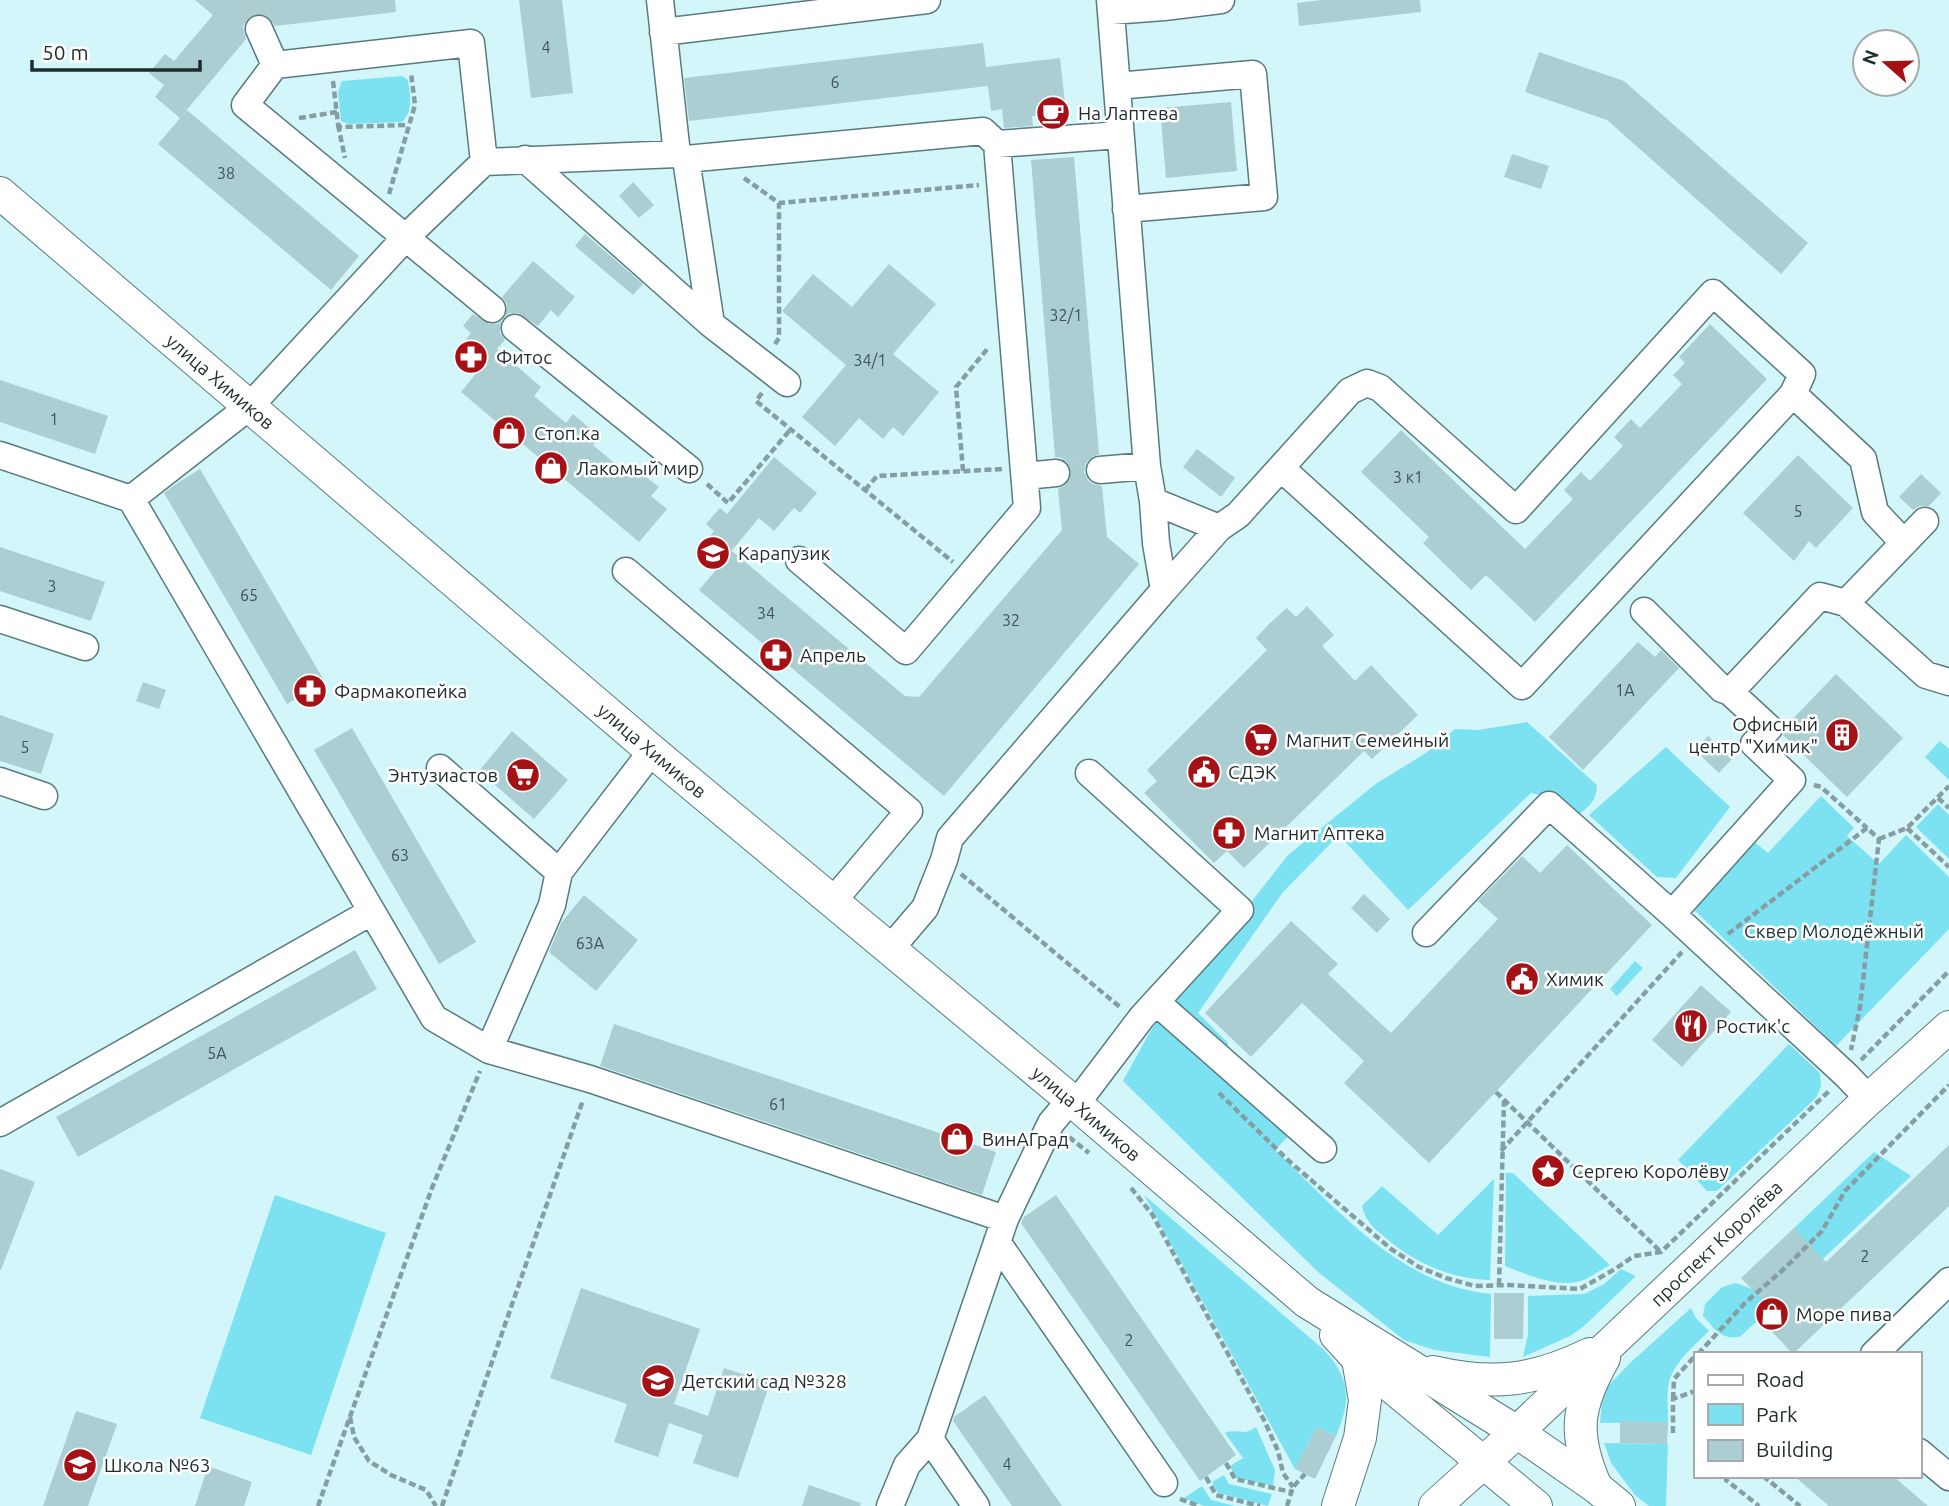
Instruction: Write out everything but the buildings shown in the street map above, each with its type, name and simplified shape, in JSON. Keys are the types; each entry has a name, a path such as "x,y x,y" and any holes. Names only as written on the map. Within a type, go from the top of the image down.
{"main road":[{"name":"улица Химиков","path":"0,193 652,751 890,949 1066,1109 1307,1302 1517,1432 1607,1496"},
{"name":"проспект Королёва","path":"1435,1506 1949,1027"},
{"name":"улица Химиков","path":"1307,1302 1358,1359 1536,1506"},
{"path":"1405,1363 1451,1376 1493,1381 1525,1377 1553,1369 1614,1342"},
{"path":"1607,1496 1587,1468 1581,1448 1579,1424 1590,1387 1614,1342"},
{"path":"1338,1506 1360,1438 1365,1400 1358,1359"}],"lane":[{"path":"660,0 681,157 711,324"},
{"path":"663,32 927,0"},
{"path":"1164,590 1147,466 1111,6 1221,0"},
{"path":"259,29 275,65"},
{"path":"484,162 471,43 275,65 245,105 492,309"},
{"path":"1117,86 1253,74 1264,197 1126,209"},
{"path":"131,499 250,406 406,237 484,162 715,156 983,131 997,144 1027,508 906,651 799,560"},
{"path":"997,144 1120,135"},
{"path":"525,159 711,324 775,374"},
{"path":"890,949 925,908 950,838 1219,528 1238,515 1350,391 1367,383 1380,388 1516,510 1713,293 1802,374 1793,394 1522,686 1281,468"},
{"path":"514,328 689,469"},
{"path":"1793,394 1863,459 1875,512 1904,543"},
{"path":"0,455 131,499 433,1018 489,1050 590,1079 1001,1230 1164,1483"},
{"path":"1100,470 1147,466"},
{"path":"1024,472 1056,474"},
{"path":"1153,501 1219,528"},
{"path":"1846,603 1925,521"},
{"path":"626,571 909,811 834,901"},
{"path":"1731,692 1820,597 1846,603 1926,675 1949,682"},
{"path":"1644,611 1722,689 1731,692 1769,728 1754,744 1792,780 1672,914"},
{"path":"0,619 85,647"},
{"path":"489,1050 552,905 559,872 652,751"},
{"path":"440,768 559,872"},
{"path":"890,1506 907,1465 930,1439 1001,1230 1066,1109 1149,1009 1240,910 1089,773"},
{"path":"0,781 44,796"},
{"path":"1426,933 1549,804 1672,914 1869,1099"},
{"path":"0,1123 371,912"},
{"path":"1149,1009 1322,1149"},
{"path":"1876,1352 1949,1281"},
{"path":"930,1439 976,1506"},
{"path":"1921,1454 1949,1477"}],"path":[{"path":"383,218 415,106 411,73 398,74"},
{"path":"333,78 338,124 341,127 408,125"},
{"path":"715,156 779,203 1000,183"},
{"path":"779,203 779,338 775,374 756,401 970,576"},
{"path":"963,471 956,387 1012,319"},
{"path":"689,469 728,503 791,429"},
{"path":"865,490 877,476 963,471 1024,472"},
{"path":"1792,780 1821,787 1879,839"},
{"path":"1879,839 1908,828 1949,786"},
{"path":"1938,797 1949,808"},
{"path":"1501,1151 1702,942 1867,828"},
{"path":"1908,828 1949,867"},
{"path":"1846,1075 1860,1007 1879,839"},
{"path":"944,860 1120,1007 1149,1009"},
{"path":"1211,1084 1289,1161 1391,1249 1419,1267 1475,1286 1580,1289 1633,1256 1661,1252 1846,1075 1949,971"},
{"path":"318,1506 432,1188 489,1050"},
{"path":"442,1506 590,1079"},
{"path":"1699,1352 1745,1303 1822,1231 1845,1191 1949,1085"},
{"path":"1496,1092 1661,1252"},
{"path":"1499,1285 1504,1100"},
{"path":"1066,1109 1091,1155"},
{"path":"1130,1188 1152,1214 1264,1420 1292,1490"},
{"path":"1509,1285 1509,1293"},
{"path":"1673,1433 1674,1379 1694,1357"},
{"path":"1673,1399 1694,1391"},
{"path":"350,1416 354,1437 369,1461 391,1475 426,1490 436,1506"},
{"path":"1226,1463 1235,1479 1292,1490"},
{"path":"1287,1506 1292,1490 1305,1474"},
{"path":"1206,1477 1216,1494 1260,1506"},
{"path":"1726,1478 1759,1506"},
{"path":"1765,1478 1800,1506"}],"green space":[{"path":"402,76 408,80 410,102 402,122 349,124 341,121 338,92 342,81"},
{"path":"1527,722 1597,785 1594,799 1586,808 1578,815 1555,798 1531,793 1408,910 1339,835 1283,892 1198,1013 1228,1043 1228,1065 1297,1127 1275,1150 1323,1197 1372,1241 1399,1260 1458,1288 1491,1294 1490,1357 1434,1350 1404,1340 1318,1272 1123,1081 1151,1030 1288,855 1377,783 1426,753 1455,729 1478,730"},
{"path":"1940,741 1949,749 1949,780 1925,757"},
{"path":"1666,747 1730,807 1676,878 1657,877 1589,815"},
{"name":"Сквер Молодёжный","path":"1821,796 1854,828 1847,836 1879,864 1906,835 1949,877 1949,929 1836,1046 1690,906 1752,840 1768,853"},
{"path":"1938,804 1949,815 1949,859 1916,827"},
{"path":"1635,961 1643,968 1617,996 1610,989"},
{"path":"1789,1044 1820,1073 1821,1087 1816,1098 1717,1191 1707,1191 1678,1160"},
{"path":"1874,1152 1911,1176 1741,1336 1729,1337 1715,1329 1703,1316 1705,1304 1722,1287 1736,1283 1752,1289 1804,1240 1794,1228"},
{"path":"1506,1173 1513,1173 1610,1265 1586,1279 1566,1283 1545,1280 1505,1266"},
{"path":"1494,1179 1490,1280 1462,1277 1423,1263 1399,1249 1375,1229 1362,1206 1382,1186 1438,1235"},
{"path":"275,1195 386,1233 311,1455 200,1418"},
{"path":"1144,1195 1324,1350 1339,1371 1344,1381 1346,1401 1336,1436 1317,1427 1295,1469"},
{"path":"1621,1269 1636,1276 1583,1327 1570,1336 1523,1357 1528,1334 1528,1296 1584,1294 1604,1284"},
{"path":"1691,1308 1696,1318 1709,1331 1683,1357 1673,1372 1668,1389 1668,1422 1600,1423 1602,1400 1607,1387"},
{"path":"1256,1427 1275,1470 1273,1486 1236,1478 1230,1466 1243,1458 1225,1433 1244,1432"},
{"path":"1604,1443 1668,1444 1666,1506 1649,1506 1635,1495 1611,1463"},
{"path":"1224,1475 1229,1484 1272,1494 1268,1506 1218,1493 1212,1482"},
{"path":"1202,1486 1211,1500 1235,1506 1204,1506 1184,1498"}],"tunnel":[{"path":"256,0 259,29"},
{"path":"1056,473 1100,470"}],"place":[{"name":"На Лаптева","path":"1053,113"},
{"name":"Фитос","path":"471,357"},
{"name":"Стоп.ка","path":"509,433"},
{"name":"Лакомый мир","path":"551,468"},
{"name":"Карапузик","path":"713,553"},
{"name":"Апрель","path":"776,655"},
{"name":"Фармакопейка","path":"310,691"},
{"name":"Офисный центр \"Химик\"","path":"1842,735"},
{"name":"Магнит Семейный","path":"1261,740"},
{"name":"СДЭК","path":"1204,772"},
{"name":"Энтузиастов","path":"523,775"},
{"name":"Магнит Аптека","path":"1229,833"},
{"name":"Химик","path":"1522,979"},
{"name":"Ростик'с","path":"1691,1026"},
{"name":"ВинАГрад","path":"957,1139"},
{"name":"Сергею Королёву","path":"1548,1171"},
{"name":"Море пива","path":"1772,1314"},
{"name":"Детский сад №328","path":"658,1381"},
{"name":"Школа №63","path":"80,1465"}]}
